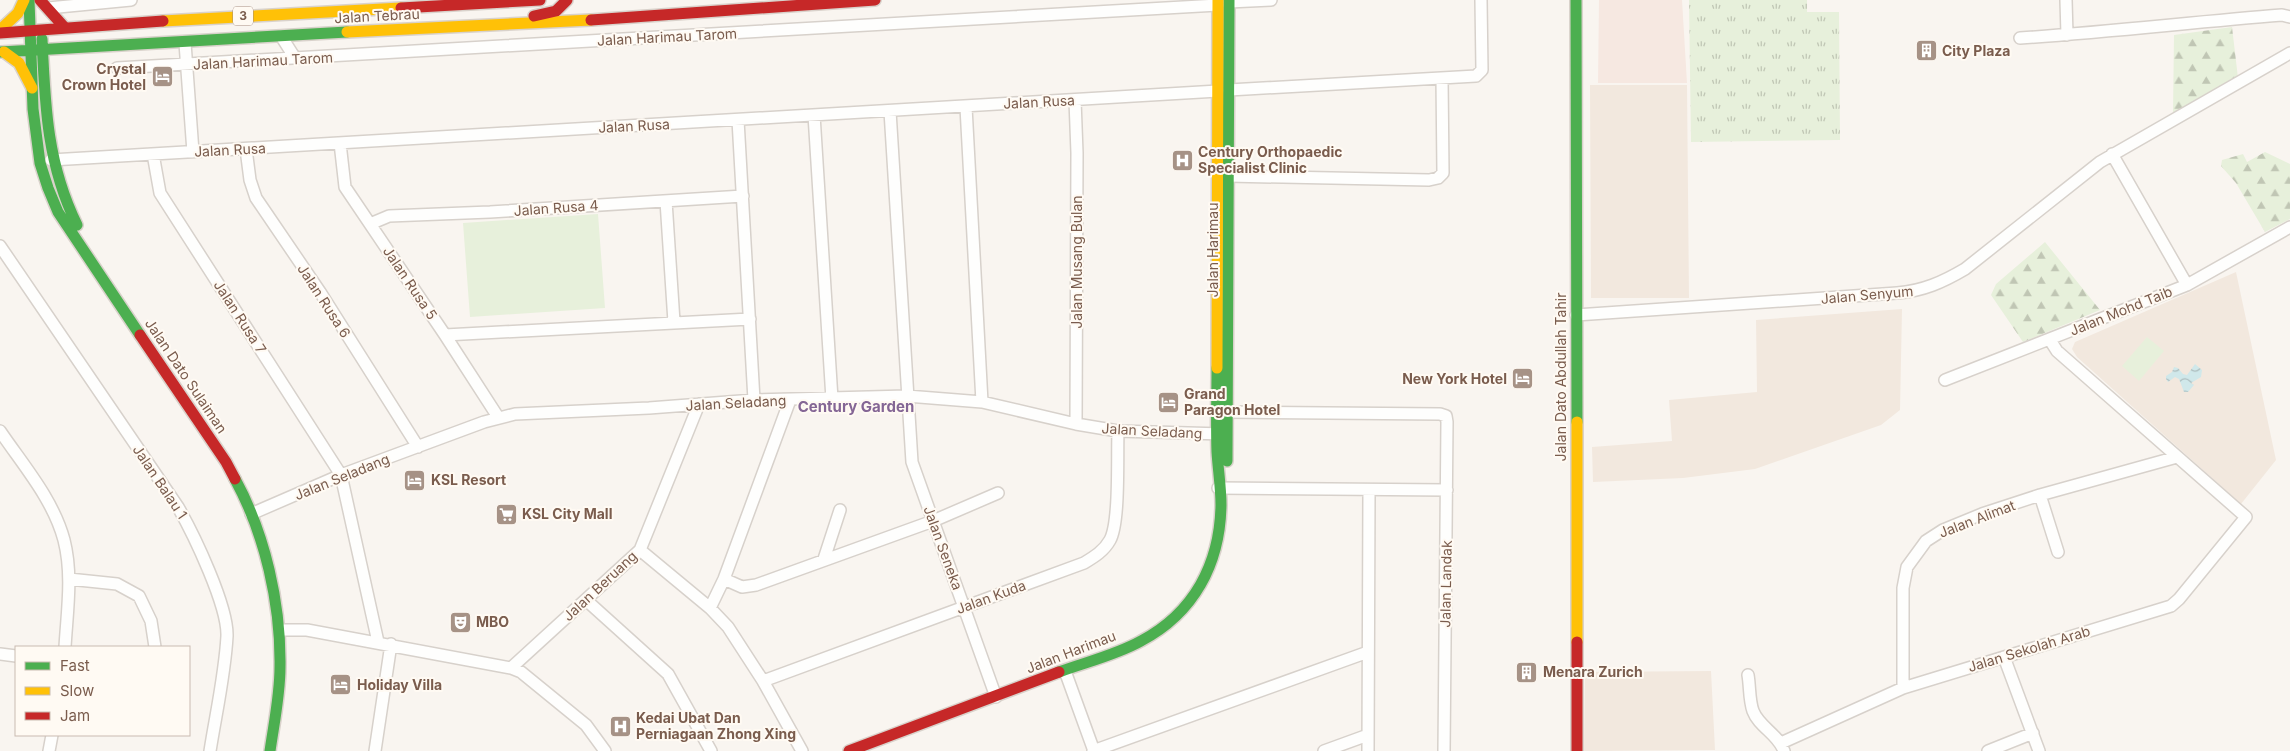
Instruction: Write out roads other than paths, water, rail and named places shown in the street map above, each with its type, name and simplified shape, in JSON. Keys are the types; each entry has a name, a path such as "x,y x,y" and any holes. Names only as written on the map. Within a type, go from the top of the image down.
{"main road":[{"path":"0,32 18,13 24,0"},
{"name":"Jalan Dato Sulaiman","path":"29,0 36,30 51,160 65,202 77,225 231,457 251,492 255,512 278,574 289,664 280,751"},
{"name":"Jalan Tebrau","path":"0,32 142,22 540,0"},
{"name":"Jalan Tebrau","path":"2,52 444,26 569,22 875,0"},
{"path":"444,26 548,14 572,1"},
{"name":"Jalan Dato Abdullah Tahir","path":"1576,1 1577,751"},
{"name":"Jalan Harimau","path":"849,751 1140,642 1160,630 1190,604 1207,577 1218,546 1222,492 1223,2"},
{"path":"44,4 65,28"},
{"path":"590,9 688,13"},
{"name":"Jalan Dato Sulaiman","path":"37,50 32,88 42,170 54,205 226,462 255,512"},
{"path":"2,52 19,63 32,88"},
{"name":"Jalan Harimau","path":"1222,434 1228,412 1228,176 1223,90"},
{"name":"Jalan Dato Sulaiman","path":"270,751 284,630"}],"street":[{"path":"44,4 131,0"},
{"path":"1100,12 1105,0"},
{"name":"Jalan Harimau Tarom","path":"117,68 1100,12 1271,0"},
{"name":"Jalan Rusa","path":"51,160 1476,76 1482,70 1481,0"},
{"path":"2066,0 2067,35"},
{"path":"0,14 18,13"},
{"path":"2020,38 2282,15 2290,18"},
{"path":"282,36 295,58"},
{"path":"185,42 193,152"},
{"name":"Jalan Senyum","path":"1576,315 1896,294 1926,289 1944,282 1965,269 2031,218 2065,188 2112,154 2290,53"},
{"path":"1228,176 1429,180 1438,178 1442,173 1442,78"},
{"name":"Jalan Musang Bulan","path":"1075,100 1077,153 1076,424"},
{"path":"966,107 982,402"},
{"name":"Jalan Seneka","path":"890,111 912,462 996,697"},
{"path":"814,116 832,399"},
{"path":"738,120 754,400"},
{"name":"Jalan Rusa 5","path":"340,143 345,187 445,334 498,417"},
{"name":"Jalan Rusa 6","path":"246,149 250,180 256,198 320,292 418,447"},
{"name":"Jalan Rusa 7","path":"154,154 160,193 341,475"},
{"path":"2112,154 2188,285"},
{"name":"Jalan Rusa 4","path":"370,224 389,216 471,213 743,196"},
{"path":"666,201 674,322"},
{"name":"Jalan Mohd Taib","path":"1945,380 2188,285 2290,227"},
{"name":"Jalan Balau 1","path":"0,246 178,507 198,543 222,609 227,636 210,751"},
{"path":"445,334 750,319"},
{"path":"2050,340 2057,351 2177,457"},
{"name":"Jalan Seladang","path":"255,512 341,475 498,417 515,414 582,412 754,400 907,396 982,402 1076,424 1118,431 1222,434"},
{"path":"710,608 724,580 790,400"},
{"name":"Jalan Beruang","path":"511,668 640,550 699,404"},
{"name":"Jalan Landak","path":"1228,412 1440,414 1446,416 1444,751"},
{"name":"Jalan Kuda","path":"763,681 1084,563 1103,549 1110,540 1115,523 1118,431"},
{"path":"0,432 50,503 64,540 69,579 65,646"},
{"name":"Jalan Alimat","path":"1903,688 1903,588 1908,566 1916,552 1926,541 1943,530 2040,495 2177,457"},
{"name":"Jalan Sekolah Arab","path":"1783,747 1903,688 2171,606 2179,599 2246,517 2177,457"},
{"path":"341,475 378,642"},
{"path":"1222,492 1447,490"},
{"path":"1368,751 1370,491"},
{"path":"724,580 742,587 748,587 933,521 998,493"},
{"path":"2040,495 2058,552"},
{"path":"824,560 840,510"},
{"path":"640,550 710,608 728,627 763,681 802,751"},
{"path":"69,579 118,584 139,596 151,620 155,646"},
{"path":"586,600 668,674 711,751"},
{"path":"284,630 306,630 391,644 511,668 521,672 586,725 605,751"},
{"path":"375,751 391,644"},
{"path":"1065,671 1094,751 1368,652"},
{"path":"0,654 15,656"},
{"path":"2004,657 2039,751"},
{"path":"1748,675 1753,710 1759,720 1783,747"},
{"path":"1988,751 2033,733"},
{"path":"1324,751 1368,735"},
{"path":"50,751 52,736"}],"water":[{"path":"2195,364 2202,370 2201,377 2191,383 2194,385 2188,392 2184,392 2179,379 2175,377 2168,382 2166,379 2166,376 2172,372 2174,367 2187,375"}],"place":[{"name":"City Plaza","path":"1926,51"},
{"name":"Crystal Crown Hotel","path":"162,77"},
{"name":"Century Orthopaedic Specialist Clinic","path":"1182,160"},
{"name":"New York Hotel","path":"1523,379"},
{"name":"Grand Paragon Hotel","path":"1168,402"},
{"name":"KSL Resort","path":"415,480"},
{"name":"KSL City Mall","path":"506,514"},
{"name":"MBO","path":"460,622"},
{"name":"Menara Zurich","path":"1527,672"},
{"name":"Holiday Villa","path":"341,685"},
{"name":"Kedai Ubat Dan Perniagaan Zhong Xing","path":"620,726"}],"district":[{"name":"Century Garden","path":"856,407"}]}
